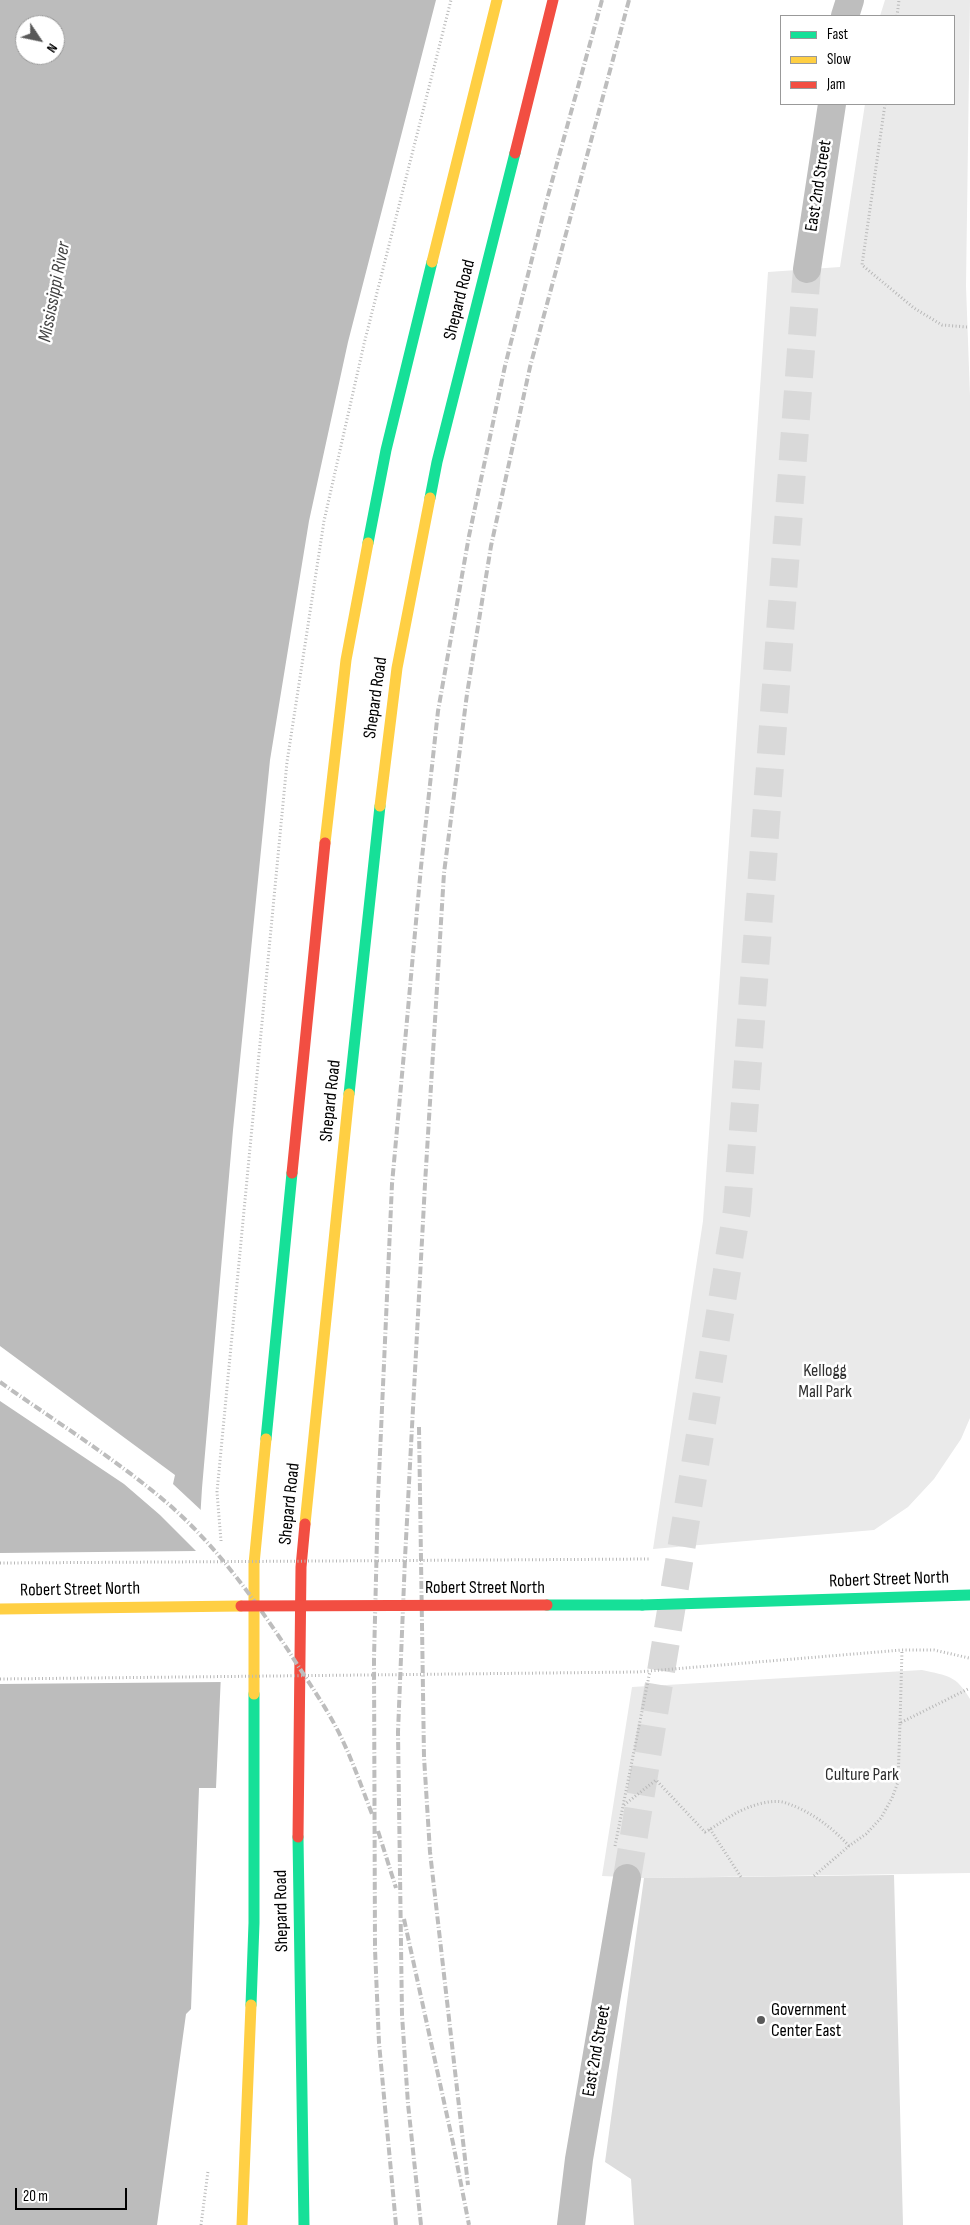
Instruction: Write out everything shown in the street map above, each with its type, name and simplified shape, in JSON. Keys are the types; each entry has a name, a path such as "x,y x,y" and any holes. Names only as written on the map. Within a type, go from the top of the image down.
{"main road":[{"name":"Shepard Road","path":"242,2225 254,1923 254,1564 321,873 346,660 386,450 496,0"},
{"name":"Shepard Road","path":"304,2225 298,1838 301,1567 372,873 397,668 437,462 553,0"},
{"name":"Robert Street North","path":"0,1609 336,1605 642,1605 970,1595"}],"street":[{"path":"845,15 850,0"},
{"name":"East 2nd Street","path":"807,269 832,105"},
{"name":"East 2nd Street","path":"571,2225 579,2159 626,1878"}],"path":[{"path":"897,15 899,0"},
{"path":"885,105 862,265 914,308 942,325 967,327"},
{"path":"0,1563 651,1558"},
{"path":"814,1876 866,1834 881,1818 892,1798 898,1782 902,1650"},
{"path":"0,1679 637,1672 902,1650 934,1650 970,1658"},
{"path":"900,1723 970,1688"},
{"path":"624,1805 656,1780 705,1832 738,1812 760,1804 784,1802 834,1830 849,1846"},
{"path":"710,1830 741,1877"}],"green space":[{"name":"Kellogg Mall Park","path":"885,0 970,0 966,286 970,396 970,1418 961,1439 934,1479 908,1507 874,1530 653,1549 703,1221 768,272 840,267 865,105 955,105 955,15 880,15"},
{"name":"Culture Park","path":"922,1670 956,1681 970,1699 970,1873 644,1878 602,1876 632,1687"}],"water":[{"name":"Mississippi River","path":"0,0 436,0 348,342 309,521 270,760 233,1130 202,1488 192,1651 222,1651 216,1788 199,1788 191,2009 186,2014 157,2225 0,2225"}],"pier":[{"path":"0,1346 175,1475 173,1484 203,1512 195,1648 224,1649 223,1682 0,1684 0,1553 196,1551 160,1515 124,1484 0,1401"}],"building":[{"name":"Government Center East","path":"894,1875 903,2225 634,2225 631,2179 605,2162 644,1878"}],"tunnel":[{"path":"627,1878 737,1210 807,269"}],"railway":[{"path":"396,2225 379,2043 375,1949 374,1658 378,1498 392,1184 421,867 438,711 469,536 505,366 546,203 602,0"},
{"path":"421,2225 408,2104 402,2015 398,1732 405,1558 425,1184 444,873 467,694 491,546 530,367 629,0"},
{"path":"0,1382 146,1486 184,1518 217,1553 261,1610 329,1714 341,1737 372,1814"},
{"path":"419,1427 424,1757 430,1852 468,2185"},
{"path":"378,1831 396,1888"},
{"path":"404,1919 469,2225"}],"traffic: fast":[{"path":"430,498 437,462 515,153"},
{"path":"368,543 386,450 432,262"},
{"path":"349,1094 380,806"},
{"path":"266,1439 292,1173"},
{"path":"642,1605 970,1595"},
{"path":"547,1605 642,1605"},
{"path":"251,2005 254,1923 254,1694"},
{"path":"298,1837 304,2225"}],"traffic: slow":[{"path":"432,262 497,0"},
{"path":"380,806 397,668 430,498"},
{"path":"325,843 346,660 368,543"},
{"path":"305,1524 349,1094"},
{"path":"254,1694 254,1564 266,1439"},
{"path":"0,1609 241,1606"},
{"path":"242,2225 251,2005"}],"traffic: jam":[{"path":"515,153 553,0"},
{"path":"292,1173 325,843"},
{"path":"298,1837 301,1567 305,1524"},
{"path":"241,1606 547,1605"}],"place":[{"name":"Government Center East","path":"761,2020"}]}
